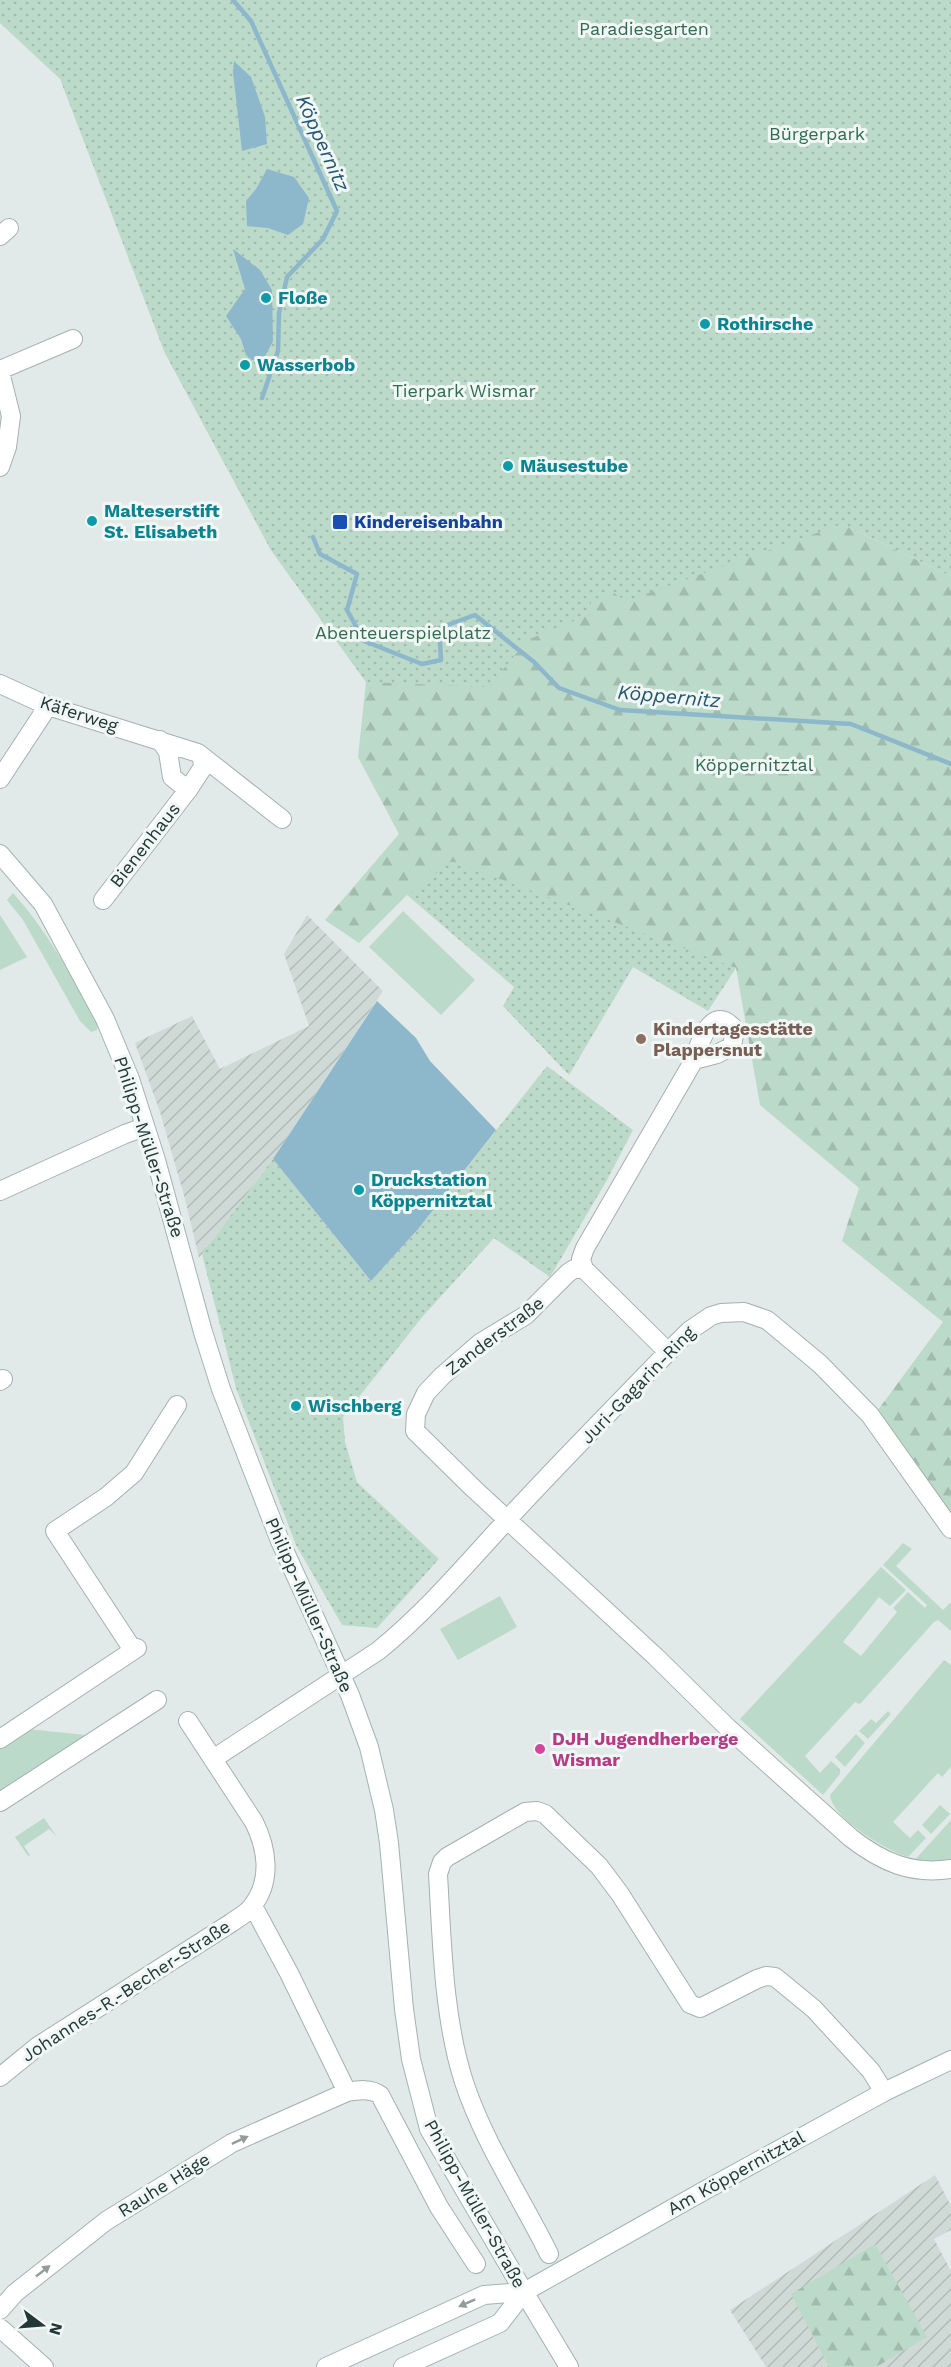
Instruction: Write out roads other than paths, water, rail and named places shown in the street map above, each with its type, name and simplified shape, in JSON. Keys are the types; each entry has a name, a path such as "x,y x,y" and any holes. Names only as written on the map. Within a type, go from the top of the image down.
{"street":[{"path":"0,467 7,447 11,417 0,371 73,339"},
{"name":"Käferweg","path":"0,684 48,706 194,752 282,819"},
{"path":"0,779 48,706"},
{"path":"160,740 168,752 172,777 188,790 201,772 202,757"},
{"name":"Bienenhaus","path":"103,900 188,790"},
{"name":"Philipp-Müller-Straße","path":"0,854 43,904 105,1019 130,1079 171,1213 202,1332 221,1389 280,1541 340,1675 369,1747 384,1810 393,1881 404,2008 419,2095 429,2129 569,2367"},
{"path":"668,1352 584,1269 581,1259 585,1248 694,1060"},
{"path":"0,1191 145,1127"},
{"name":"Zanderstraße","path":"507,1520 426,1444 415,1431 416,1414 426,1393 480,1343 526,1316 568,1273 574,1269 584,1269"},
{"name":"Juri-Gagarin-Ring","path":"213,1759 378,1651 402,1632 434,1601 507,1520 668,1352 689,1331 711,1316 744,1312 767,1320 820,1364 870,1415 951,1529"},
{"path":"0,1739 135,1649 55,1531 106,1497 134,1473 177,1404"},
{"path":"507,1520 656,1656 728,1728 870,1853 903,1868 921,1871 951,1869"},
{"path":"0,1802 157,1700"},
{"path":"188,1721 254,1822 264,1848 266,1870 253,1906 289,1973 347,2092"},
{"path":"547,2249 484,2133 464,2082 450,2028 438,1874 442,1862 447,1857 525,1812 537,1811 545,1814 599,1866 620,1894 690,2004 699,2008 757,1979 766,1976 775,1977 814,2009 872,2071 884,2092"},
{"name":"Johannes-R.-Becher-Straße","path":"0,2077 39,2046 231,1923 253,1906"},
{"name":"Am Köppernitztal","path":"524,2292 884,2092 951,2060"},
{"name":"Philipp-Müller-Straße","path":"347,2092 375,2091 380,2095 439,2207 476,2264"},
{"name":"Rauhe Häge","path":"0,2310 15,2293 106,2221 232,2143 347,2092"},
{"path":"326,2367 484,2295 524,2292"},
{"path":"403,2367 500,2323 524,2292"},
{"path":"0,2328 44,2367"}],"water":[{"path":"234,61 251,77 265,117 267,144 242,151 233,72"},
{"path":"267,169 294,177 309,198 303,224 288,235 268,228 247,226 246,201"},
{"path":"233,249 260,270 272,290 273,341 263,360 252,360 246,355 241,339 226,316 245,289"},
{"path":"377,1001 416,1038 430,1061 496,1130 419,1228 371,1281 273,1159"}],"waterway":[{"name":"Köppernitz","path":"233,0 251,21 337,211 323,239 287,277 279,313 278,351 262,398"},
{"name":"Köppernitz","path":"313,537 320,554 357,574 347,610 364,641 422,664 441,660 439,628 475,615 534,662 559,688 620,710 851,724 951,764"}],"place":[{"name":"Floße","path":"266,298"},
{"name":"Rothirsche","path":"705,324"},
{"name":"Wasserbob","path":"245,365"},
{"name":"Mäusestube","path":"508,466"},
{"name":"Malteserstift St. Elisabeth","path":"92,521"},
{"name":"Kindereisenbahn","path":"340,522"},
{"name":"Kindertagesstätte Plappersnut","path":"641,1039"},
{"name":"Druckstation Köppernitztal","path":"359,1190"},
{"name":"Wischberg","path":"296,1406"},
{"name":"DJH Jugendherberge Wismar","path":"540,1749"}],"park label":[{"name":"Paradiesgarten","path":"644,29"},
{"name":"Bürgerpark","path":"817,134"},
{"name":"Tierpark Wismar","path":"464,391"},
{"name":"Abenteuerspielplatz","path":"403,633"},
{"name":"Köppernitztal","path":"754,765"}]}
